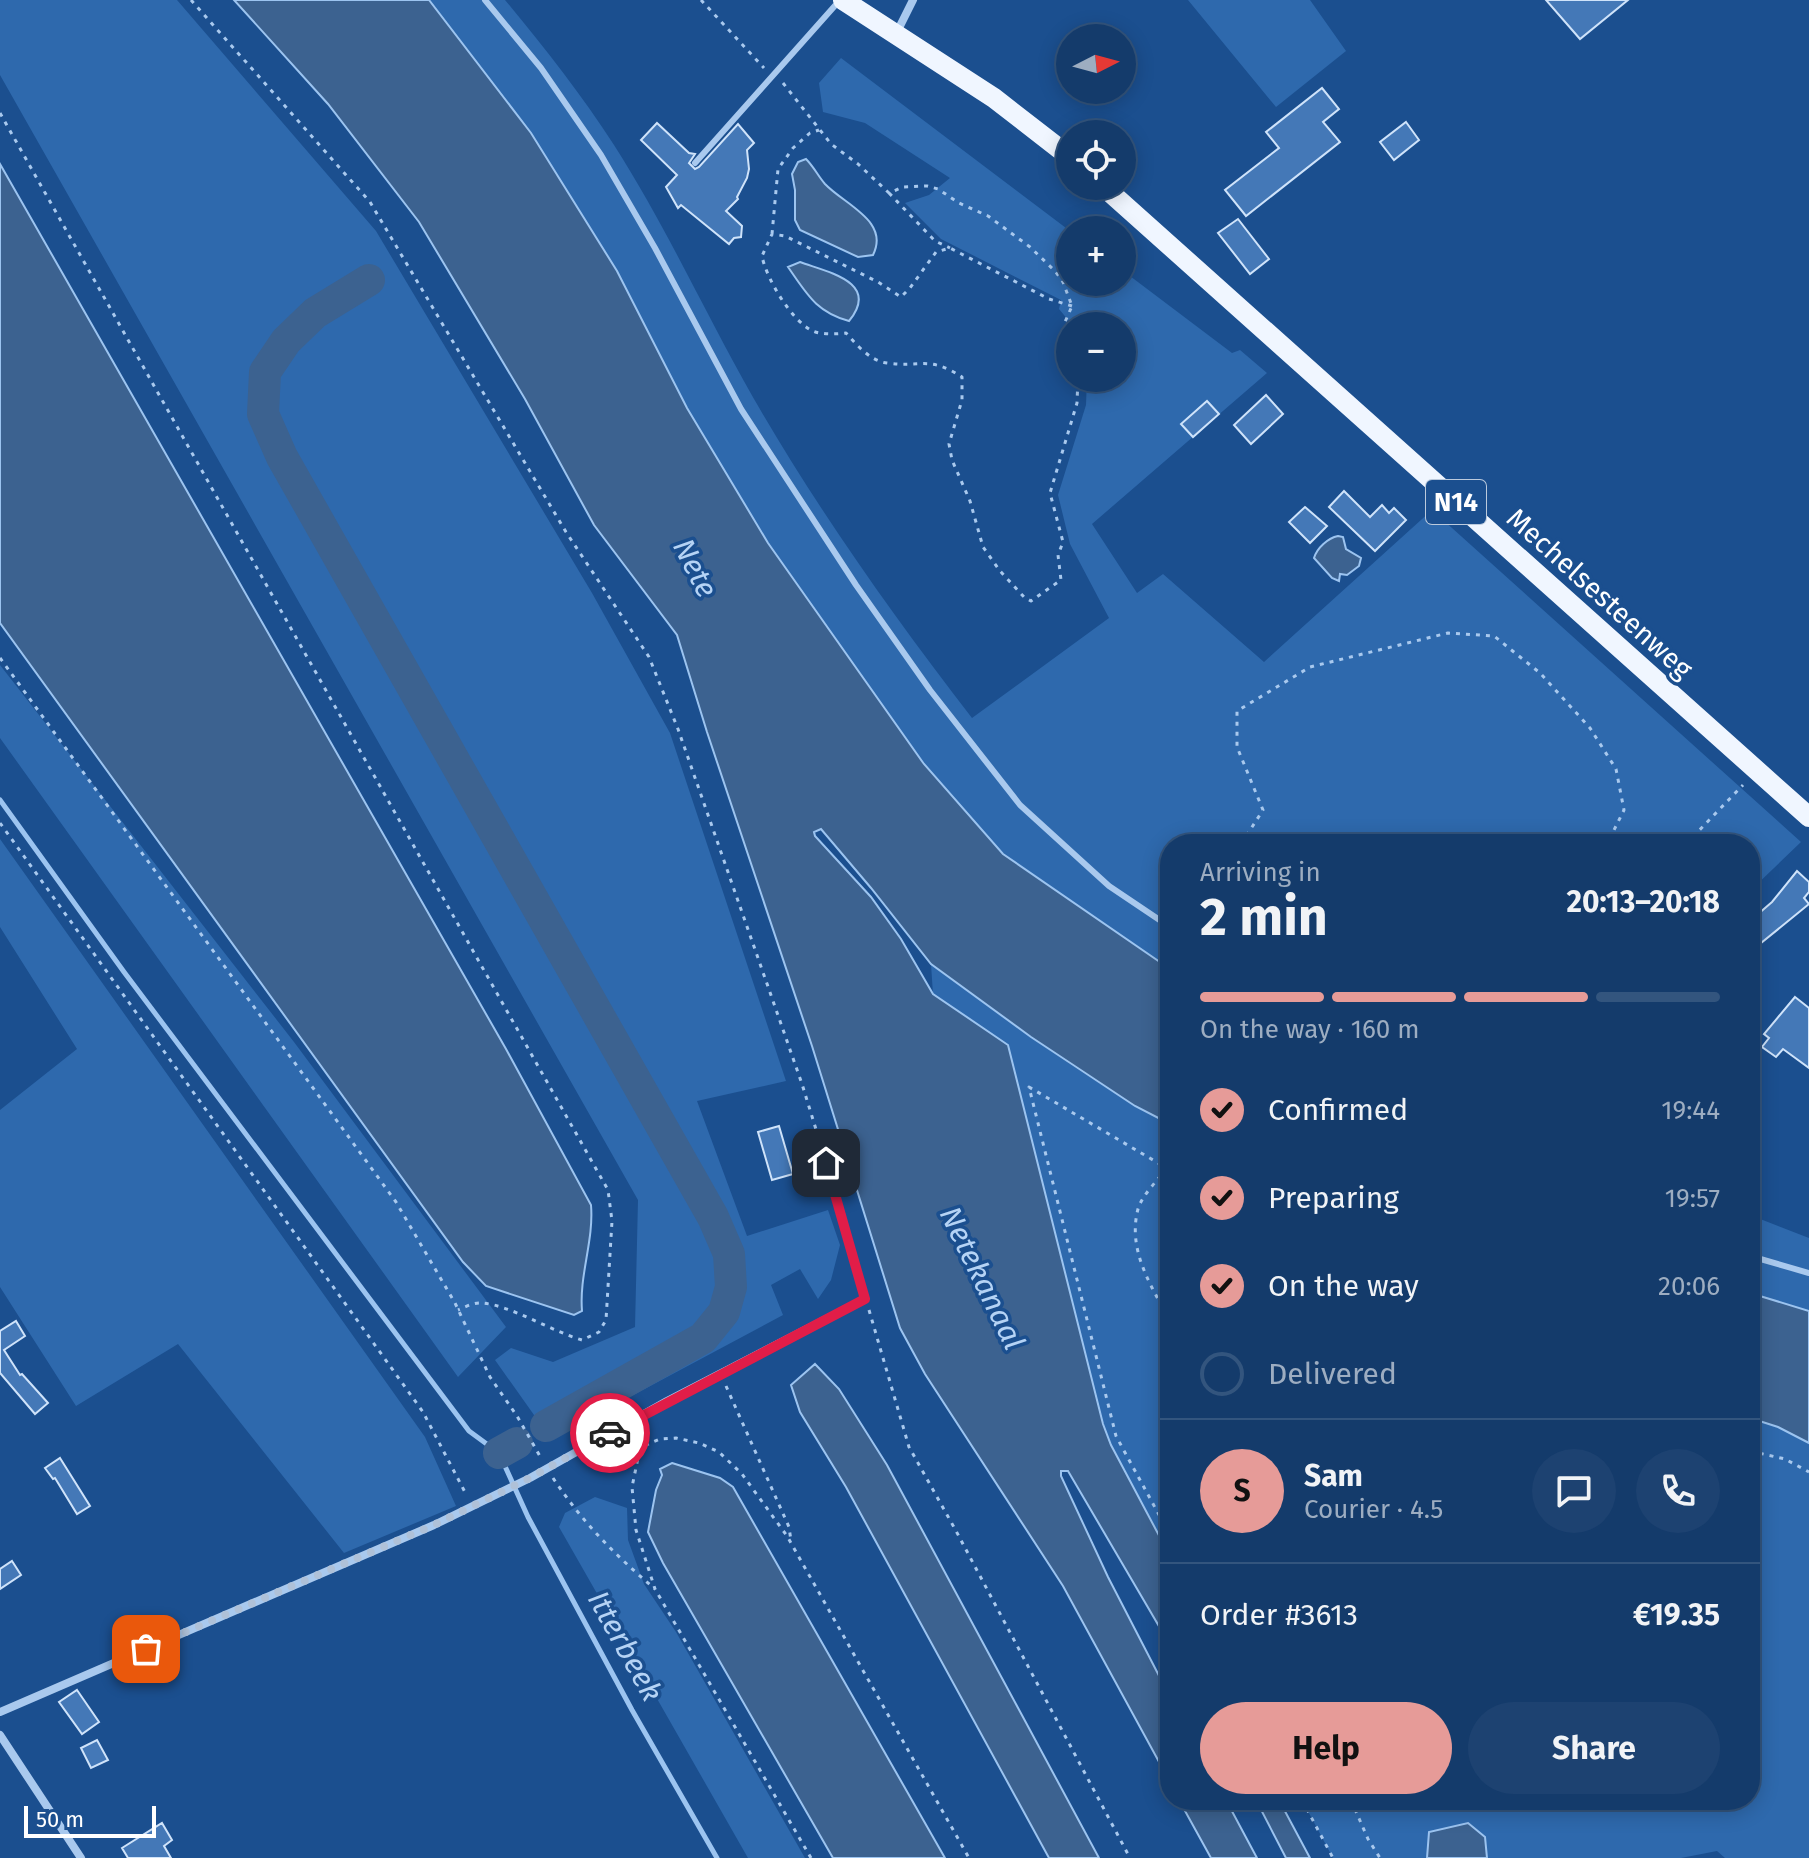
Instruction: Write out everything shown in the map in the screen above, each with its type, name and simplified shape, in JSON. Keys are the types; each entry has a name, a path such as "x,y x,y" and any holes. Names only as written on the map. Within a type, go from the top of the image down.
{"main road":[{"path":"841,0 994,98 1056,146"},
{"name":"Mechelsesteenweg","path":"1119,200 1809,817"}],"street":[{"path":"896,34 913,0"},
{"path":"0,1712 473,1506 865,1299 826,1163"},
{"path":"0,1735 81,1858"}],"lane":[{"path":"485,0 541,68 601,155 741,409 847,573 930,690 1020,805 1109,886 1160,920"},
{"path":"695,163 841,0"},
{"path":"1760,1259 1809,1273"}],"path":[{"path":"191,0 370,202 566,532 649,657 678,729 802,1084 826,1163"},
{"path":"701,0 805,109 831,144 858,164 935,241 1049,299 1072,306"},
{"path":"0,113 608,1190 612,1221 606,1320 599,1332 582,1340 557,1333 504,1308 479,1302 458,1310"},
{"path":"819,130 810,133 793,148 778,169 772,234 762,256 764,267 794,316 813,331 846,333 860,350 886,363 927,362 962,377 962,400 949,444 952,460 990,558 1031,601 1061,580 1058,555 1063,542 1050,493 1077,403 1077,392"},
{"path":"889,193 903,187 927,186 988,216 1030,247 1055,271 1072,306 1069,312"},
{"path":"772,234 803,245 878,282 901,297 936,252 950,248"},
{"path":"1247,834 1263,810 1237,747 1237,711 1310,667 1448,633 1494,636 1540,673 1590,728 1616,769 1624,810 1612,834"},
{"path":"0,658 396,1202 458,1310 490,1377 570,1503 607,1548 655,1589"},
{"path":"1696,834 1746,782"},
{"path":"0,823 423,1412 473,1506"},
{"path":"1160,1164 1029,1087 1116,1436 1160,1517"},
{"path":"1160,1179 1138,1207 1136,1235 1140,1265 1160,1302"},
{"path":"865,1299 909,1447 1130,1858"},
{"path":"720,1374 789,1527 792,1544"},
{"path":"811,1858 655,1589 636,1530 632,1487 638,1458 646,1445 660,1439 687,1441 719,1452 742,1474 792,1544 969,1858"},
{"path":"1760,1453 1785,1459 1809,1472"},
{"path":"1307,1810 1333,1858"},
{"path":"1355,1810 1380,1858"}],"shaded area":[{"path":"0,0 177,0 376,231 592,593 670,733 786,1081 697,1101 747,1236 828,1210 840,1245 831,1280 818,1299 800,1269 771,1285 783,1315 551,1439 495,1360 511,1348 553,1362 635,1327 638,1200 0,75"},
{"path":"429,0 505,0 562,71 633,176 754,399 804,481 886,602 972,718 1109,618 1070,544 1058,495 1086,405 1086,392 1136,392 1136,312 1061,312 1061,300 941,239 905,203 929,195 950,178 865,123 823,112 819,83 841,58 1056,220 1056,296 1136,296 1136,281 1232,353 1240,350 1267,373 1092,524 1137,593 1163,574 1264,662 1432,510 1801,842 1760,881 1760,834 1160,834 1160,962 1003,854 924,764 768,543 687,408 617,271 531,133"},
{"path":"1188,0 1310,0 1346,51 1276,107"},
{"path":"0,665 294,1042 506,1327 458,1377 0,738"},
{"path":"0,839 425,1437 456,1506 344,1553 178,1344 76,1406 0,1287 0,1110 77,1049 0,927"},
{"path":"931,964 1077,1069 1160,1119 1160,1539 1103,1424 1008,1046 933,994"},
{"path":"1760,1219 1809,1238 1809,1311 1760,1296"},
{"path":"1760,1421 1809,1443 1809,1858 1725,1858 1717,1851 1681,1858 1487,1858 1485,1837 1429,1832 1427,1858 1333,1858 1307,1810 1760,1810"},
{"path":"595,1497 627,1508 628,1540 644,1584 676,1632 805,1858 748,1858 559,1527 565,1513"}],"water":[{"path":"234,0 429,0 531,133 617,271 687,408 768,543 924,764 1003,854 1160,962 1160,1119 1135,1106 1031,1037 931,964 821,829 814,832 871,897 901,939 933,994 1008,1045 1103,1424 1160,1537 1160,1628 1068,1471 1061,1471 1108,1577 1160,1678 1160,1764 1063,1586 925,1374 900,1328 812,1046 677,635 594,525 525,399 419,222 328,104"},
{"path":"806,159 825,184 871,223 877,243 873,255 858,257 800,230 795,220 792,174 798,162"},
{"path":"0,164 506,1049 591,1205 582,1311 574,1315 486,1286 463,1262 0,623"},
{"path":"800,262 836,275 855,288 859,297 857,308 849,321 828,313 807,294 788,267"},
{"path":"1338,536 1343,537 1346,549 1361,558 1359,566 1347,575 1340,574 1339,581 1332,578 1314,558 1323,544"},
{"path":"1760,1296 1809,1311 1809,1443 1760,1421"},
{"path":"815,1364 839,1389 887,1465 1099,1858 1049,1858 846,1487 800,1412 791,1385"},
{"path":"672,1463 720,1478 733,1487 945,1858 833,1858 648,1532 662,1475 660,1469"},
{"path":"1185,1810 1231,1810 1257,1858 1211,1858"},
{"path":"1261,1810 1284,1810 1310,1858 1286,1858"},
{"path":"1468,1823 1485,1837 1487,1858 1427,1858 1429,1832"}],"building":[{"path":"1546,0 1628,0 1580,39"},
{"path":"1322,88 1339,109 1323,122 1340,142 1246,216 1225,190 1279,148 1266,132"},
{"path":"1406,122 1419,140 1394,160 1380,142"},
{"path":"657,123 689,153 695,154 689,163 695,169 738,124 754,143 747,150 747,178 738,199 726,211 742,226 741,237 734,238 729,244 681,205 678,208 666,187 677,175 641,140"},
{"path":"1238,219 1269,259 1250,274 1218,233"},
{"path":"1266,395 1283,414 1251,444 1234,425"},
{"path":"1207,401 1219,414 1193,437 1181,424"},
{"path":"1344,491 1370,517 1382,505 1389,513 1394,508 1406,520 1375,551 1329,507"},
{"path":"1305,507 1327,526 1310,543 1289,522"},
{"path":"1797,871 1809,882 1809,892 1804,898 1809,904 1760,944 1760,912"},
{"path":"1795,997 1809,1008 1809,1068 1783,1049 1776,1057 1762,1047 1769,1038 1764,1034"},
{"path":"779,1126 793,1174 772,1180 758,1132"},
{"path":"16,1321 25,1336 4,1350 20,1375 48,1403 35,1414 0,1373 0,1331"},
{"path":"60,1458 90,1506 77,1514 55,1478 45,1468"},
{"path":"12,1561 21,1575 0,1589 0,1569"},
{"path":"77,1690 99,1722 82,1734 59,1702"},
{"path":"97,1740 108,1760 91,1768 81,1748"},
{"path":"162,1823 172,1840 164,1846 171,1858 128,1858 122,1848"}],"waterway":[{"path":"369,280 315,313 286,341 265,372 263,414 282,457 713,1217 729,1254 731,1287 724,1312 703,1338 546,1426"},
{"name":"Itterbeek","path":"0,800 124,972 469,1431 499,1453 528,1517 632,1710 717,1858"},
{"path":"499,1453 517,1443"}],"way so far":[{"path":"146,1649 434,1525 530,1478 610,1433"}],"route":[{"path":"610,1433 865,1299 826,1163"}],"water label":[{"name":"Nete","path":"695,568"},
{"name":"Netekanaal","path":"982,1278"}]}
